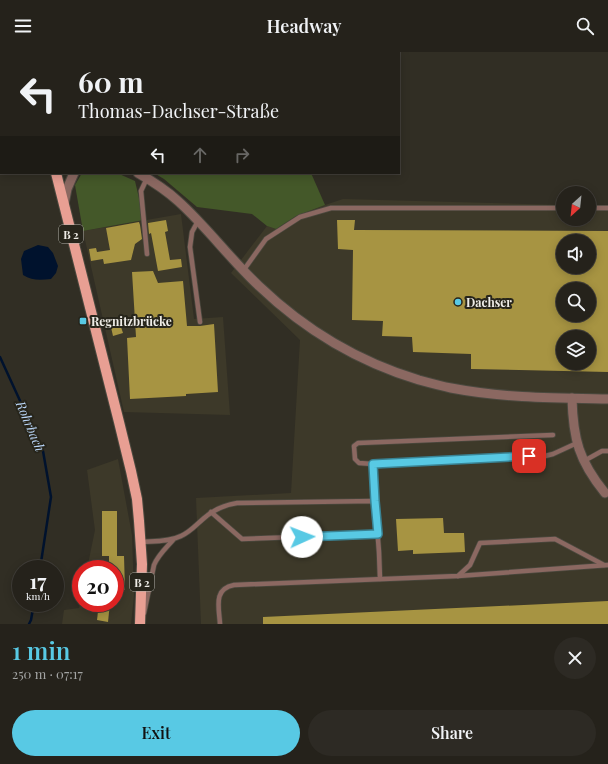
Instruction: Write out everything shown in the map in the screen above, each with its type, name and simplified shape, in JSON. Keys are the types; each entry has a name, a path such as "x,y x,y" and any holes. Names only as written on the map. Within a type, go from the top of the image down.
{"main road":[{"name":"B 2","path":"56,174 137,499 142,564 140,623"}],"street":[{"path":"64,204 67,189 74,174"},
{"path":"140,174 162,188 177,200 243,271 279,305 299,320 347,350 387,369 407,376 462,390 517,397 608,399"},
{"path":"572,398 572,418 580,453 584,462 605,493"}],"lane":[{"path":"147,178 141,191 147,254"},
{"path":"243,271 266,239 300,217 331,208 556,208"},
{"path":"596,208 608,208"},
{"path":"198,221 192,232 190,246 200,322"},
{"path":"553,435 358,442 354,446 355,459 359,463 373,464 545,456 553,454 577,442"},
{"path":"584,462 602,451 608,451"},
{"path":"373,464 380,580"},
{"path":"141,542 174,539 187,533 212,512 223,506 237,503 375,501"},
{"path":"212,512 242,539 378,534"},
{"path":"140,623 146,606 154,565 164,549 174,539"},
{"path":"458,576 470,565 480,543 555,539 606,565"},
{"path":"220,624 221,592 234,585 458,576 606,565"}],"shaded area":[{"path":"343,199 556,205 556,226 596,226 596,205 608,206 608,624 201,624 196,498 291,493 300,340 231,273 267,226 276,229 296,216"},
{"path":"181,214 194,319 223,317 230,415 124,412 83,231"},
{"path":"118,459 132,535 134,596 131,624 62,624 64,610 72,609 72,612 124,612 124,560 89,560 95,530 87,470"}],"green space":[{"path":"81,174 119,174 135,181 144,220 83,231 75,185"},
{"path":"156,174 311,174 325,205 296,216 276,229 267,226 252,214 197,207 164,179"}],"water":[{"path":"38,245 48,247 53,253 58,266 56,273 51,279 33,279 23,275 21,259 24,251"}],"building":[{"path":"166,220 168,231 165,232 170,260 181,259 182,267 158,271 151,233 149,234 148,223"},
{"name":"Dachser","path":"337,220 355,220 354,230 608,231 608,372 471,369 471,354 413,352 412,337 382,336 383,321 352,320 353,250 338,249"},
{"path":"139,222 142,239 135,244 131,260 104,264 103,259 91,261 89,249 96,248 97,252 110,250 106,228"},
{"path":"153,271 158,283 183,281 187,326 214,324 218,392 186,394 186,396 130,399 127,338 136,337 132,272"},
{"path":"119,321 123,333 113,336 110,323"},
{"path":"102,511 117,511 117,556 124,556 125,590 124,560 109,560 109,556 102,556"},
{"path":"443,518 444,533 464,533 465,552 413,554 413,550 398,551 396,519"},
{"path":"608,601 608,624 263,624 263,617"},
{"path":"98,612 109,612 108,622 97,620"}],"waterway":[{"name":"Rohrbach","path":"0,357 43,451 51,497 41,560"},
{"name":"Rohrbach","path":"29,624 32,612"}],"place":[{"name":"Dachser","path":"458,302"},
{"name":"Regnitzbrücke","path":"83,321"}],"route":[{"path":"302,537 378,534 373,464 529,456"}]}
